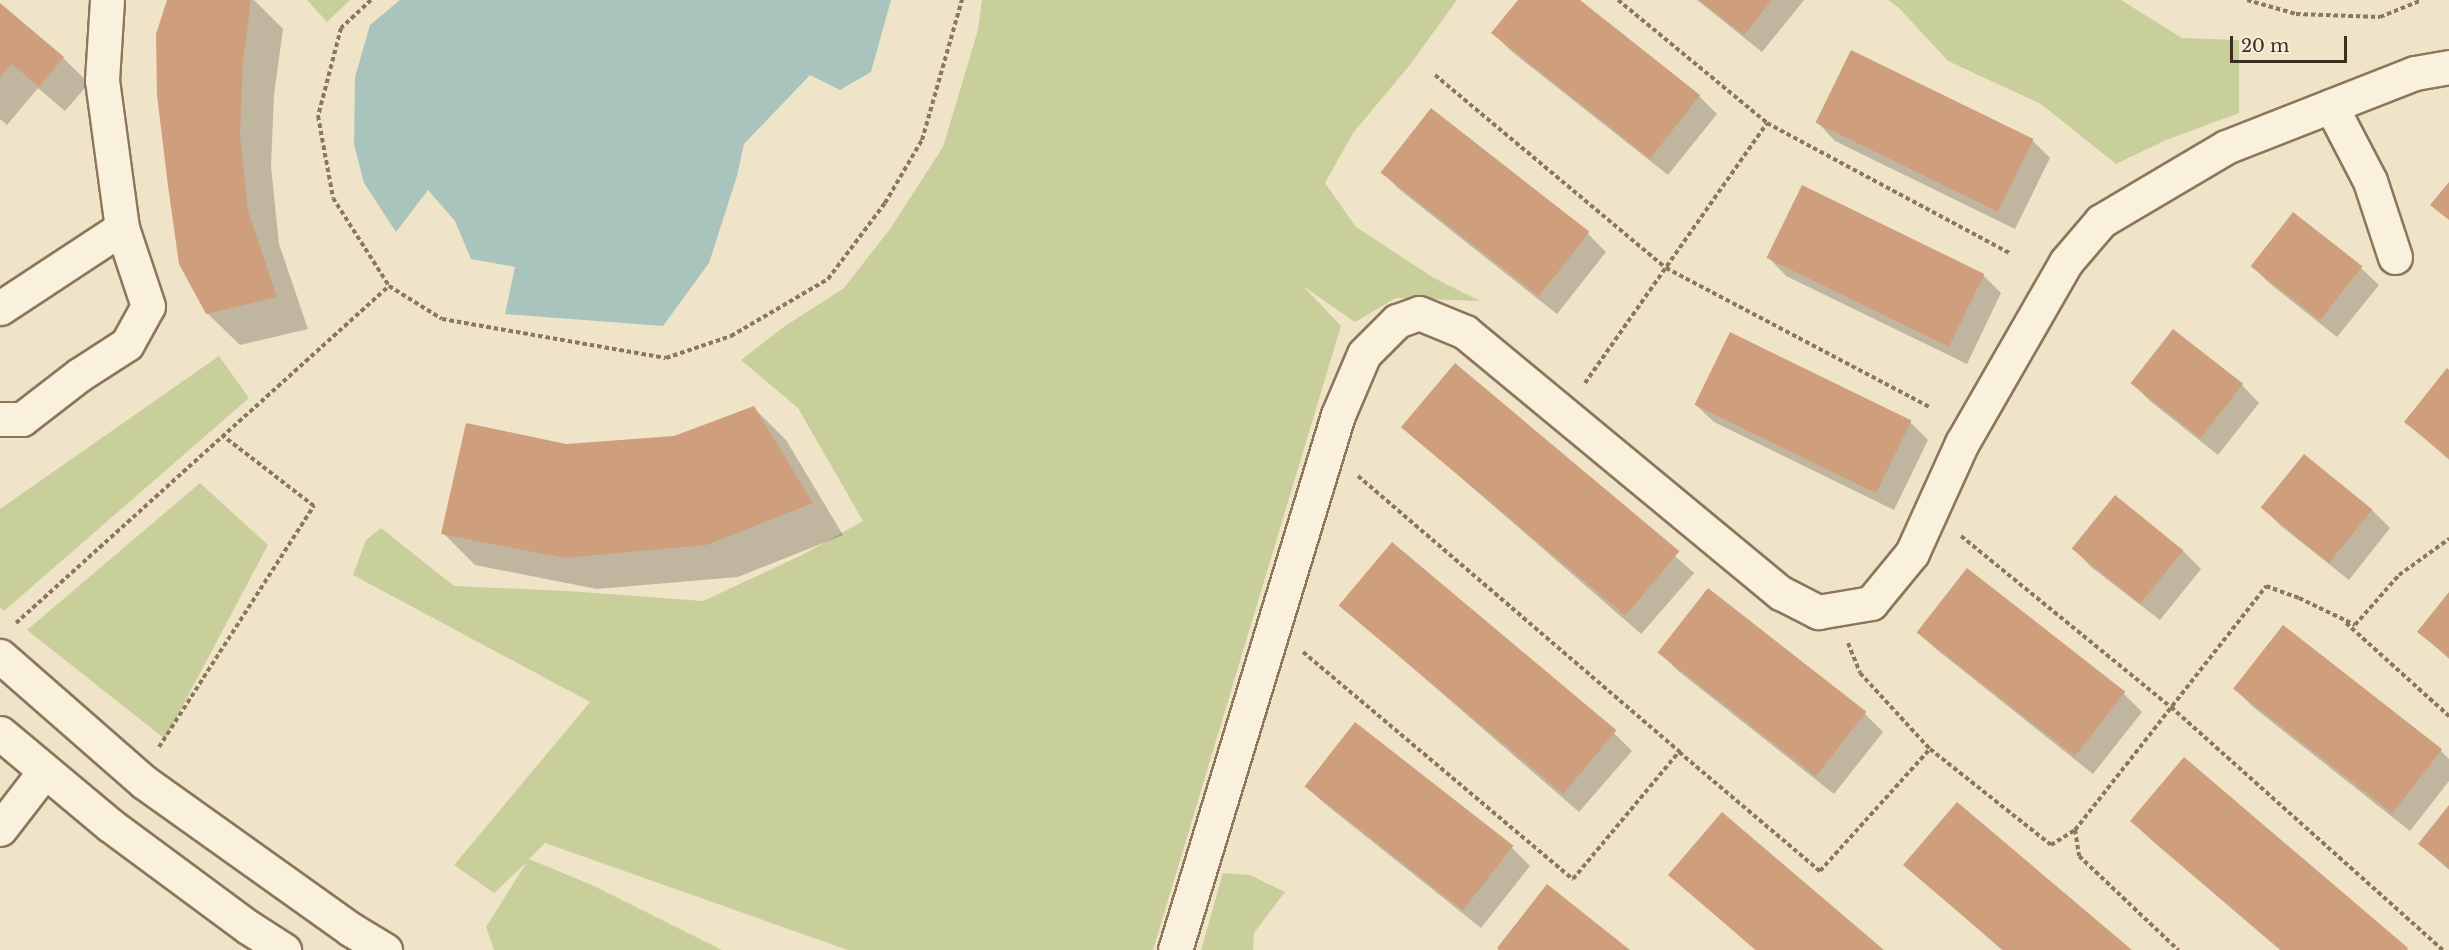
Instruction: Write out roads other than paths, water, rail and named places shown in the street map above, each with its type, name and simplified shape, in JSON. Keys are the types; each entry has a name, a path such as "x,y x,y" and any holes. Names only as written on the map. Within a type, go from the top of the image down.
{"street":[{"path":"0,419 22,419 79,375 127,344 148,306 122,228 102,80 106,0"},
{"path":"1175,950 1338,415 1364,354 1397,321 1419,313 1465,332 1782,593 1818,612 1871,603 1912,553 1962,443 2066,262 2101,222 2226,147 2415,73 2449,67"},
{"path":"2331,106 2370,181 2396,257"},
{"path":"0,308 122,228"},
{"path":"4,643 144,782 350,929 386,950"},
{"path":"0,733 44,772 119,831 248,927 284,950"},
{"path":"0,829 44,772"}],"water":[{"path":"400,0 891,0 871,72 840,90 810,75 744,144 737,176 709,263 663,326 505,314 515,267 471,259 455,221 428,190 396,232 364,183 354,144 355,77 370,25"}]}
